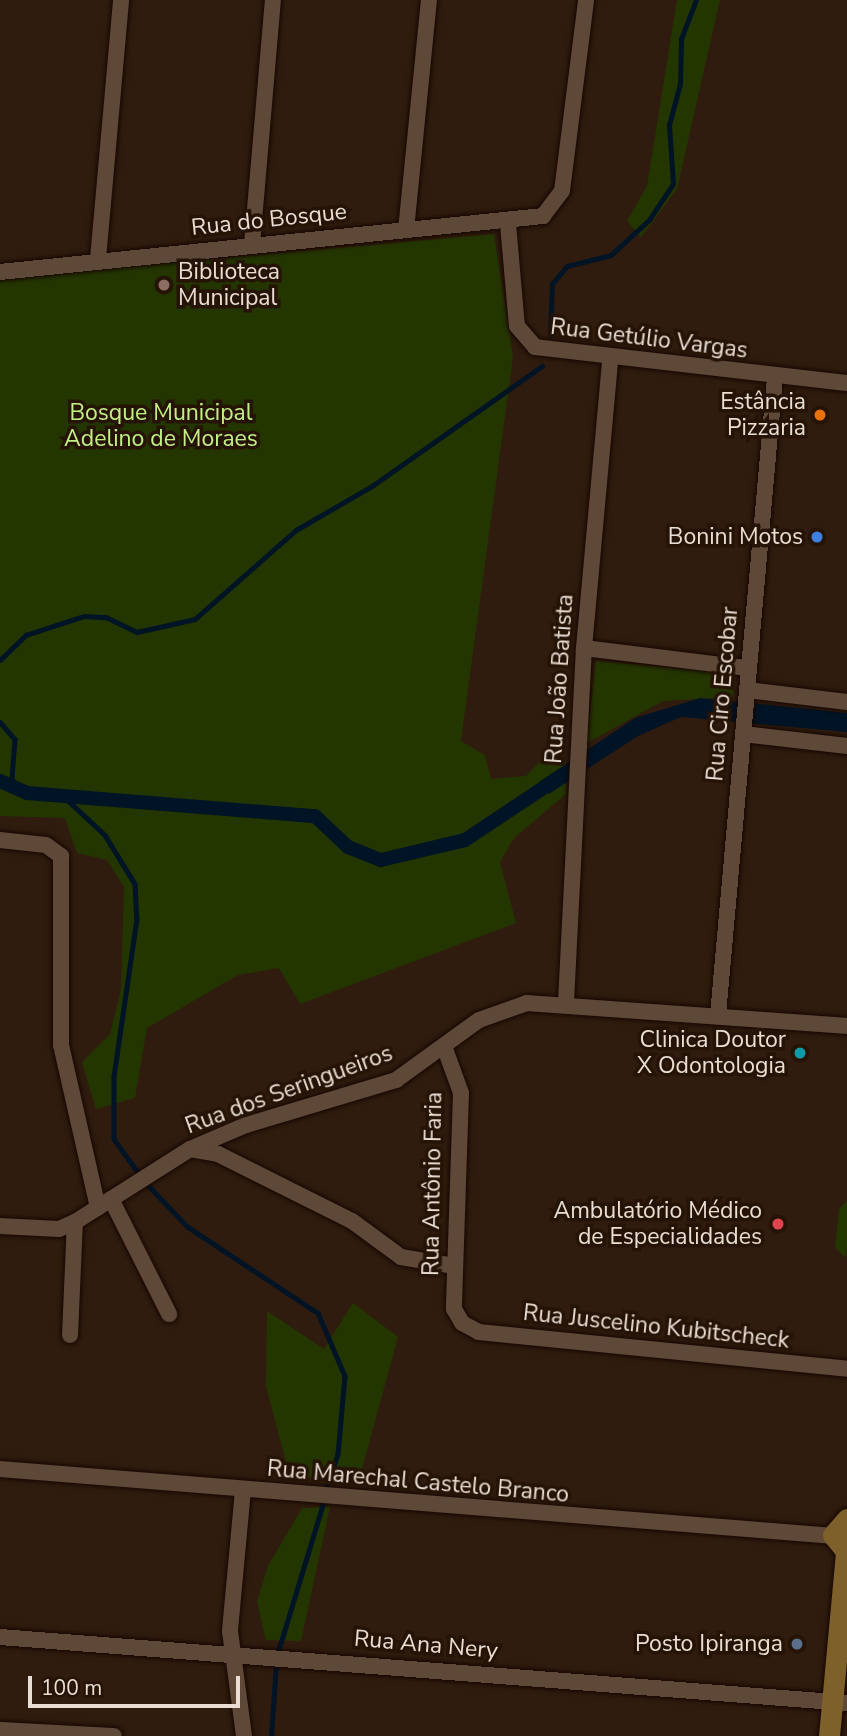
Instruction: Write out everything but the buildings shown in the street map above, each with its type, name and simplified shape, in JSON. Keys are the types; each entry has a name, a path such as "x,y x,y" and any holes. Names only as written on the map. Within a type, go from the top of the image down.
{"street":[{"path":"98,260 121,0"},
{"path":"252,244 273,0"},
{"path":"406,230 429,0"},
{"name":"Rua do Bosque","path":"0,272 252,244 508,224 543,216 562,191 586,0"},
{"name":"Rua Getúlio Vargas","path":"508,224 514,310 524,340 558,354 847,383"},
{"name":"Rua João Batista","path":"566,1002 584,648 610,360"},
{"name":"Rua Ciro Escobar","path":"718,1014 775,377"},
{"path":"584,648 748,668"},
{"path":"746,695 847,702"},
{"path":"743,729 847,747"},
{"path":"0,840 46,845 61,856 61,1045 105,1204 169,1314"},
{"name":"Rua dos Seringueiros","path":"0,1226 59,1229 75,1223 190,1149 396,1080 444,1045 507,1008 566,1002 847,1026"},
{"name":"Rua Antônio Faria","path":"444,1045 461,1093 454,1308 462,1323"},
{"path":"190,1149 218,1154 352,1221 401,1257 454,1266"},
{"path":"70,1335 75,1223"},
{"name":"Rua Juscelino Kubitscheck","path":"462,1323 479,1332 847,1370"},
{"name":"Rua Marechal Castelo Branco","path":"0,1469 842,1547"},
{"path":"243,1490 230,1631 237,1653 244,1736"},
{"path":"829,1736 840,1702 842,1547 847,1519"},
{"name":"Rua Ana Nery","path":"0,1637 287,1655 840,1702"},
{"path":"0,1730 114,1736"}],"green space":[{"path":"677,0 720,0 677,189 641,237 627,221 647,186"},
{"name":"Bosque Municipal Adelino de Moraes","path":"494,234 513,357 461,741 485,755 491,779 526,776 548,753 565,764 566,794 514,838 500,862 516,923 300,1004 279,968 238,975 147,1028 135,1098 96,1109 82,1062 110,1034 121,989 124,887 107,860 77,853 65,818 0,816 0,278"},
{"path":"596,661 734,674 733,697 663,701 587,743"},
{"path":"847,1201 846,1258 835,1248 839,1209"},
{"path":"353,1303 398,1337 359,1480 290,1477 266,1386 267,1311 324,1349"},
{"path":"330,1507 301,1641 266,1640 257,1602 268,1566 302,1508"}],"water":[{"path":"700,698 847,713 847,732 681,717 638,736 549,794 539,782 635,718"}],"waterway":[{"path":"550,336 552,284 567,266 611,255 649,220 673,184 669,125 680,84 681,39 696,0"},
{"path":"0,660 26,635 84,616 106,617 137,632 195,619 296,530 372,486 542,366"},
{"path":"0,722 15,739 12,779 5,784"},
{"path":"0,781 27,793 315,816 348,847 381,860 465,840 560,777"},
{"path":"62,795 105,835 135,884 137,919 114,1076 114,1139 140,1175"},
{"path":"145,1182 188,1227 318,1313 345,1376 338,1454 326,1491"},
{"path":"277,1655 324,1500"},
{"path":"271,1736 276,1664"}],"place":[{"name":"Biblioteca Municipal","path":"164,285"},
{"name":"Estância Pizzaria","path":"820,415"},
{"name":"Bonini Motos","path":"817,537"},
{"name":"Clinica Doutor X Odontologia","path":"800,1053"},
{"name":"Ambulatório Médico de Especialidades","path":"778,1224"},
{"name":"Posto Ipiranga","path":"797,1644"}]}
